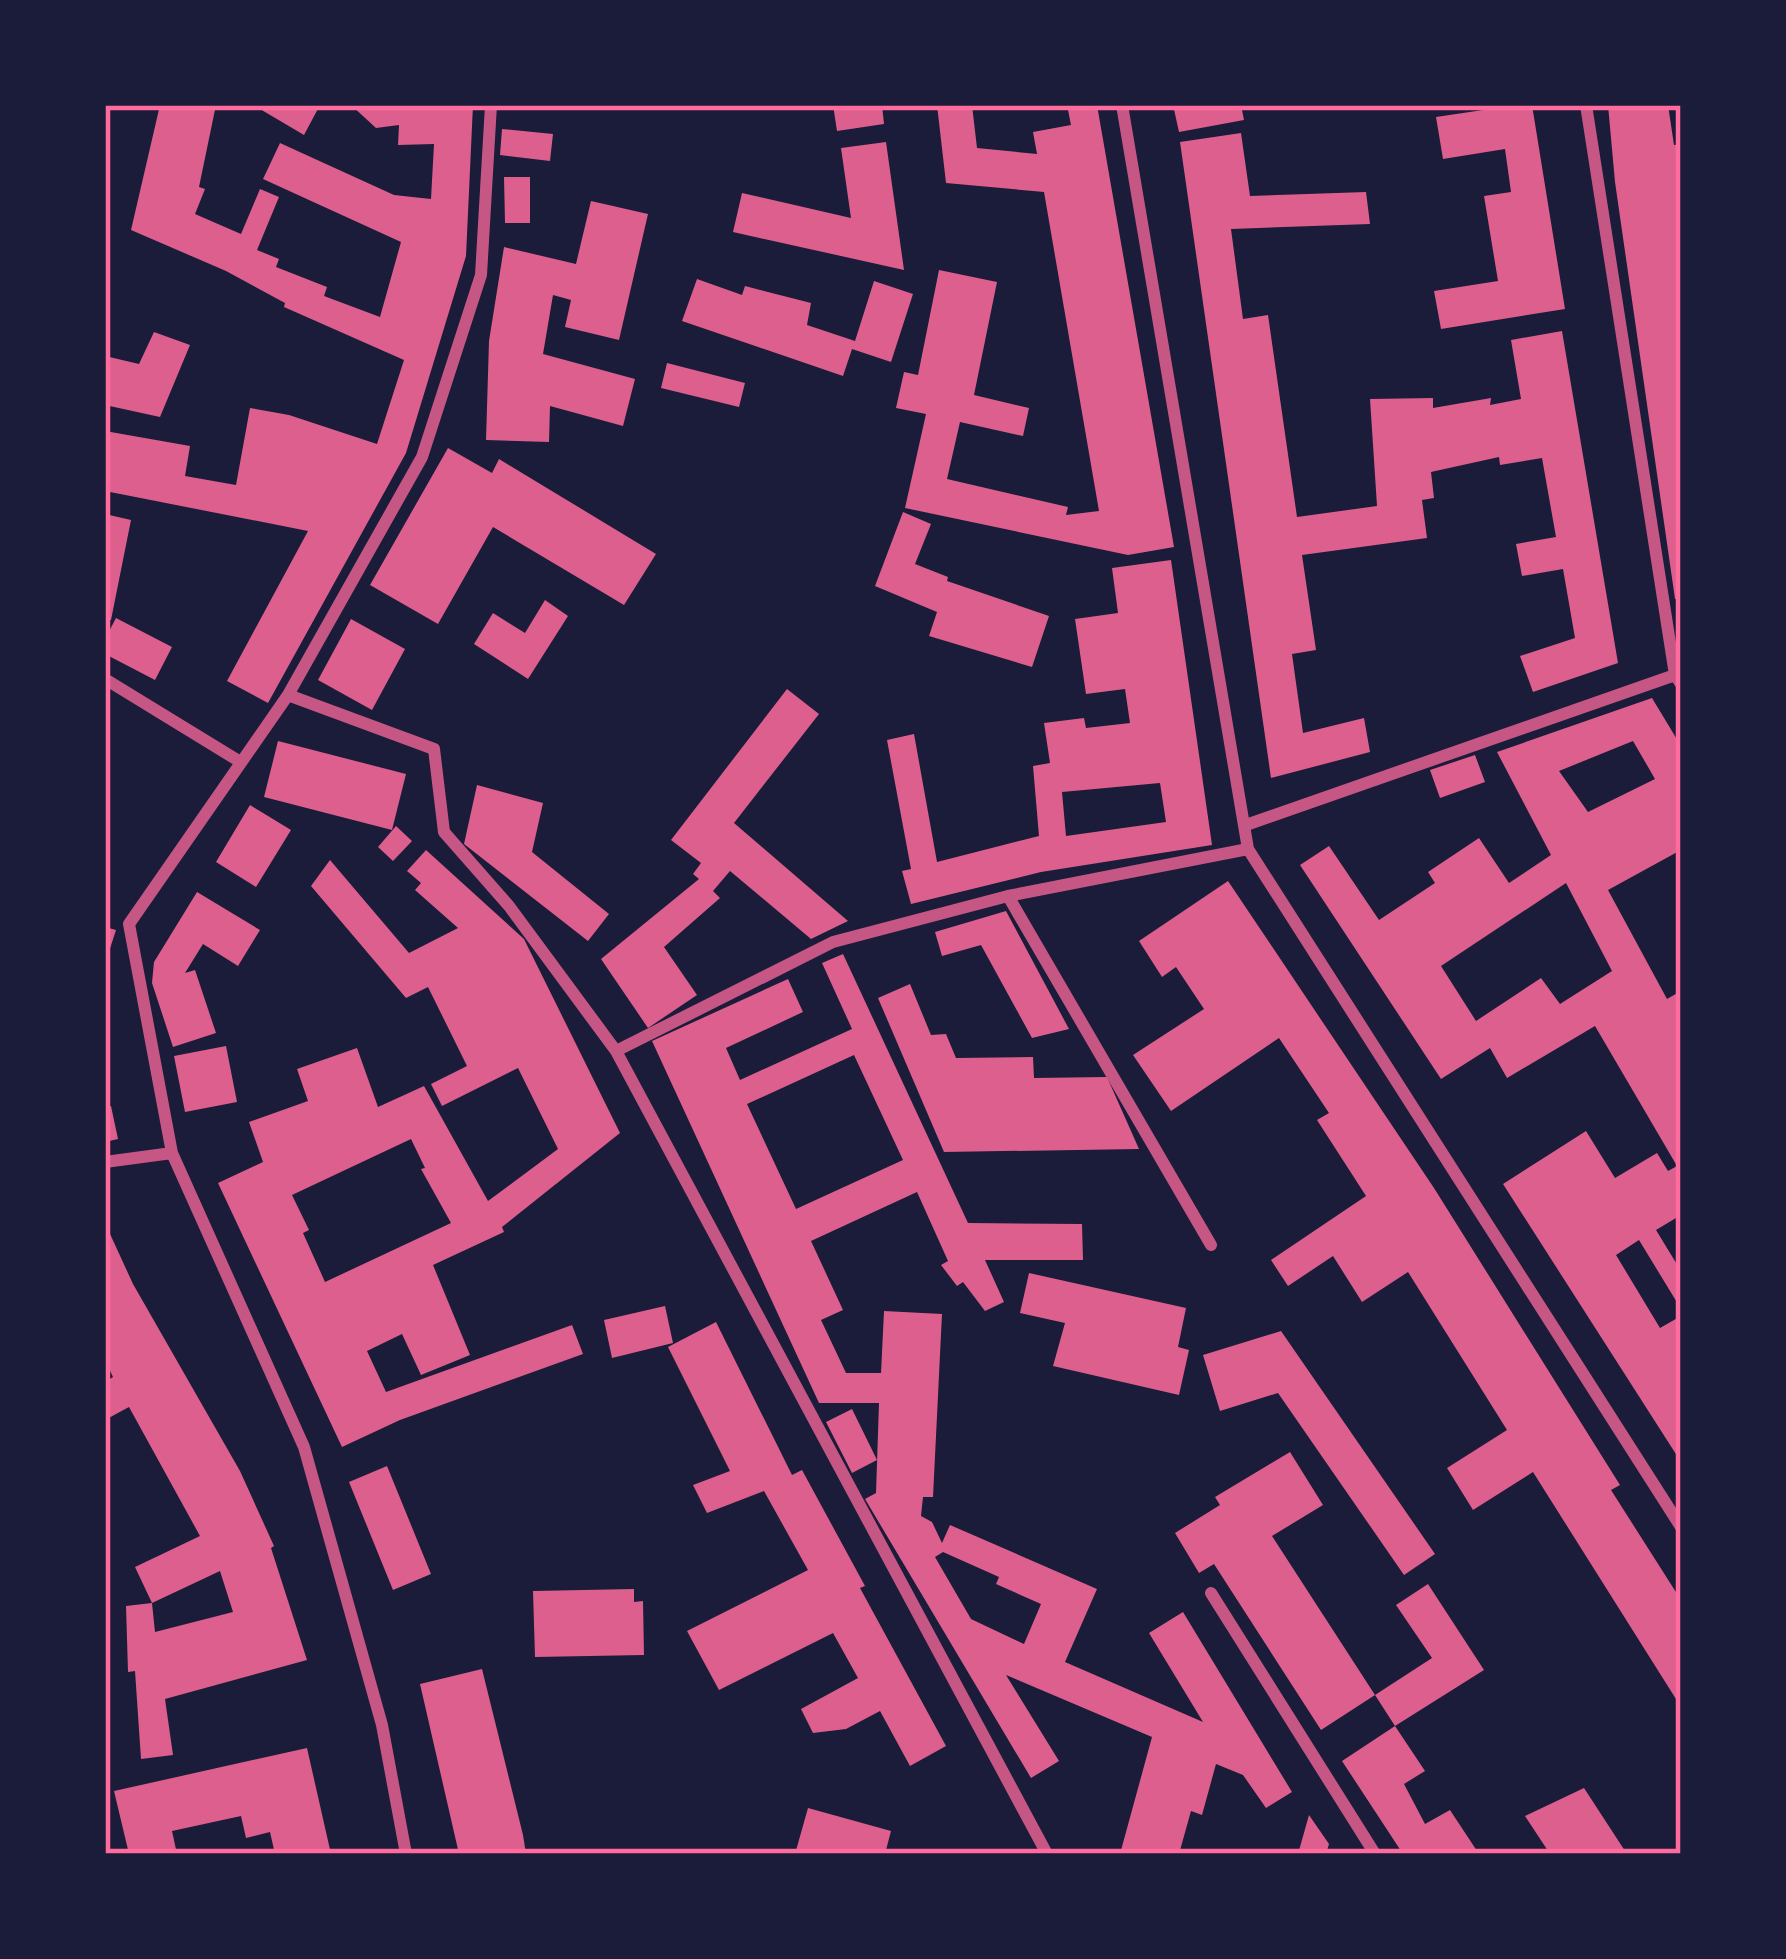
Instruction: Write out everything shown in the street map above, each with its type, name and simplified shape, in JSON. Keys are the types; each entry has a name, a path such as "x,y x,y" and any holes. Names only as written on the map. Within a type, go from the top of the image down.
{"street":[{"path":"406,1854 382,1726 304,1447 172,1154 129,923 288,695 422,457 481,275 491,105"},
{"path":"1122,105 1248,849 1681,1527"},
{"path":"1246,825 1678,680 1586,105"},
{"path":"105,679 239,761"},
{"path":"288,695 434,749 443,832 509,906 616,1051 1047,1854"},
{"path":"616,1051 833,942 1008,896 1248,849"},
{"path":"1008,896 1210,1245"},
{"path":"105,1162 172,1154"},
{"path":"1211,1593 1376,1854"}],"building":[{"path":"160,105 216,105 199,187 205,189 195,214 241,234 260,189 279,197 257,250 279,259 276,267 327,287 324,296 380,317 401,242 263,179 280,143 394,195 431,199 434,144 398,145 399,125 376,128 351,105 473,105 466,256 406,453 268,703 227,681 308,531 105,491 105,431 190,446 185,476 236,485 250,408 289,415 377,444 404,360 284,307 285,303 226,271 131,230"},
{"path":"253,105 320,105 304,135"},
{"path":"833,105 882,105 884,124 837,131"},
{"path":"937,105 972,105 977,148 1037,154 1033,132 1071,125 1067,105 1097,105 1174,547 1128,555 905,508 926,414 896,408 904,372 918,375 939,270 997,282 974,395 1029,408 1023,436 960,422 947,479 1068,507 1066,515 1099,511 1044,192 946,183"},
{"path":"1173,105 1241,105 1244,120 1179,132"},
{"path":"1489,105 1532,105 1565,309 1441,329 1434,291 1498,281 1484,196 1511,192 1505,149 1443,159 1436,117 1490,109"},
{"path":"1608,105 1668,105 1674,145 1681,144 1681,599 1675,599"},
{"path":"502,129 553,134 550,161 500,155"},
{"path":"1241,133 1250,196 1366,192 1370,224 1231,229 1243,319 1268,315 1297,517 1377,506 1370,399 1433,398 1433,408 1491,398 1490,405 1521,399 1511,340 1562,331 1618,663 1533,692 1520,656 1575,638 1563,569 1522,576 1516,544 1556,537 1542,458 1500,465 1499,457 1431,472 1434,498 1422,500 1427,538 1302,555 1316,650 1292,654 1303,733 1364,718 1370,752 1271,778 1180,142"},
{"path":"886,142 904,270 733,232 742,193 851,218 841,148"},
{"path":"504,177 530,177 530,223 505,223"},
{"path":"591,201 648,214 619,340 565,327 571,300 553,295 543,354 635,379 623,426 550,406 549,442 486,440 489,341 504,247 576,264"},
{"path":"697,279 742,295 745,286 811,303 807,325 855,341 874,281 913,294 891,362 852,349 843,376 682,321"},
{"path":"154,332 190,345 160,417 105,405 105,356 139,364"},
{"path":"667,363 745,383 739,407 661,388"},
{"path":"448,448 492,473 499,459 656,554 624,605 493,527 438,624 370,585"},
{"path":"903,512 931,524 915,564 948,577 947,581 1049,616 1032,667 929,636 937,612 875,586"},
{"path":"105,514 131,520 111,620 105,619"},
{"path":"1171,560 1212,845 1041,872 911,904 902,871 911,869 887,740 914,734 937,862 1039,836 1033,766 1050,763 1044,723 1084,718 1086,728 1130,723 1125,689 1086,694 1075,619 1118,613 1112,568","holes":["1160,783 1166,822 1066,836 1062,792"]},
{"path":"545,600 568,616 528,679 474,644 493,613 525,633"},
{"path":"116,618 172,647 155,680 105,654 105,639"},
{"path":"351,619 405,649 372,710 318,680"},
{"path":"787,689 819,714 734,823 848,921 811,939 730,871 713,891 720,898 664,947 697,995 648,1028 601,959 699,879 693,874 701,863 671,840"},
{"path":"1652,698 1681,746 1681,850 1608,890 1667,999 1681,991 1681,1215 1656,1230 1681,1271 1681,1309 1639,1240 1616,1255 1660,1328 1681,1316 1681,1462 1503,1184 1586,1131 1615,1178 1657,1153 1668,1171 1677,1166 1595,1026 1507,1078 1490,1048 1441,1079 1300,865 1329,846 1379,920 1435,883 1428,872 1479,838 1509,883 1551,855 1497,752","holes":["1633,741 1655,779 1588,812 1559,771","1566,883 1612,971 1560,1004 1541,978 1476,1021 1441,966"]},
{"path":"278,741 406,774 392,830 264,797"},
{"path":"1475,755 1485,782 1440,798 1430,770"},
{"path":"477,785 543,803 532,852 609,914 588,941 464,844"},
{"path":"250,805 291,830 256,887 216,862"},
{"path":"396,826 412,841 393,861 378,847"},
{"path":"426,850 524,939 620,1133 502,1227 504,1232 433,1265 470,1355 421,1375 402,1334 367,1351 386,1392 572,1325 583,1354 400,1420 342,1447 218,1183 263,1162 249,1122 308,1101 297,1069 357,1048 378,1107 424,1086 488,1201 558,1149 518,1068 442,1106 431,1084 467,1066 428,987 406,998 311,886 330,860 409,953 458,928 415,890 421,883 407,871","holes":["411,1139 425,1168 421,1169 451,1223 325,1282 292,1195"]},
{"path":"1228,881 1434,1188 1620,1485 1611,1490 1681,1600 1681,1707 1533,1472 1473,1510 1447,1468 1507,1430 1408,1272 1362,1302 1333,1256 1288,1286 1271,1260 1366,1196 1317,1120 1329,1113 1279,1038 1171,1111 1133,1055 1204,1009 1176,967 1162,977 1139,941"},
{"path":"197,892 260,930 238,966 203,944 185,973 195,970 216,1033 173,1047 152,983 154,962"},
{"path":"1006,911 1069,1029 1032,1038 981,945 942,956 935,932"},
{"path":"105,927 116,930 106,961 105,960"},
{"path":"843,954 968,1223 1082,1224 1083,1260 985,1260 1004,1302 985,1311 963,1282 957,1286 941,1265 948,1261 917,1192 811,1241 843,1310 821,1320 846,1373 881,1373 884,1311 942,1314 933,1497 923,1497 921,1516 932,1522 942,1543 950,1525 1097,1589 1065,1662 1203,1722 1149,1633 1183,1612 1292,1792 1266,1808 1243,1775 1216,1764 1202,1815 1191,1811 1179,1854 1120,1854 1152,1737 1006,1675 1059,1761 1031,1778 865,1499 876,1493 879,1403 819,1403 652,1041 788,979 803,1012 726,1048 740,1080 852,1029 822,963","holes":["854,1055 903,1160 796,1209 747,1104","943,1552 999,1577 996,1584 1041,1604 1024,1644 971,1619 935,1557"]},
{"path":"910,984 931,1035 946,1034 956,1058 1033,1057 1034,1078 1107,1077 1139,1149 944,1152 878,998"},
{"path":"226,1046 237,1102 185,1112 174,1056"},
{"path":"111,1106 118,1139 105,1142 105,1108"},
{"path":"105,1223 133,1284 240,1471 274,1546 307,1660 165,1699 173,1755 141,1759 135,1671 128,1672 126,1606 152,1603 135,1567 200,1536 129,1407 105,1420 105,1382 113,1377 105,1360","holes":["220,1571 233,1612 155,1632 152,1603"]},
{"path":"1029,1273 1186,1308 1178,1347 1189,1350 1179,1395 1053,1366 1065,1323 1020,1313"},
{"path":"665,1306 673,1343 612,1358 604,1320"},
{"path":"716,1322 792,1475 802,1470 946,1746 910,1766 880,1711 846,1729 813,1733 801,1709 858,1678 833,1633 719,1690 687,1631 808,1570 764,1491 707,1513 693,1485 730,1471 668,1347"},
{"path":"1281,1331 1435,1554 1404,1575 1278,1393 1220,1411 1203,1355"},
{"path":"852,1409 877,1460 852,1473 826,1422"},
{"path":"1290,1452 1323,1505 1272,1536 1375,1695 1321,1730 1214,1564 1199,1573 1175,1533 1220,1505 1215,1497"},
{"path":"387,1466 431,1574 393,1590 349,1482"},
{"path":"1428,1584 1484,1670 1395,1726 1375,1695 1432,1658 1396,1605"},
{"path":"634,1589 634,1602 643,1601 644,1655 535,1657 533,1591"},
{"path":"482,1669 526,1854 459,1854 420,1684"},
{"path":"1395,1726 1425,1771 1404,1784 1425,1824 1450,1810 1479,1854 1403,1854 1342,1761"},
{"path":"307,1748 331,1854 275,1854 270,1832 246,1838 241,1816 172,1831 177,1854 129,1854 114,1791"},
{"path":"1584,1788 1627,1854 1550,1854 1525,1816"},
{"path":"808,1808 891,1831 885,1854 795,1854"},
{"path":"1309,1815 1329,1844 1326,1854 1298,1854"}]}
